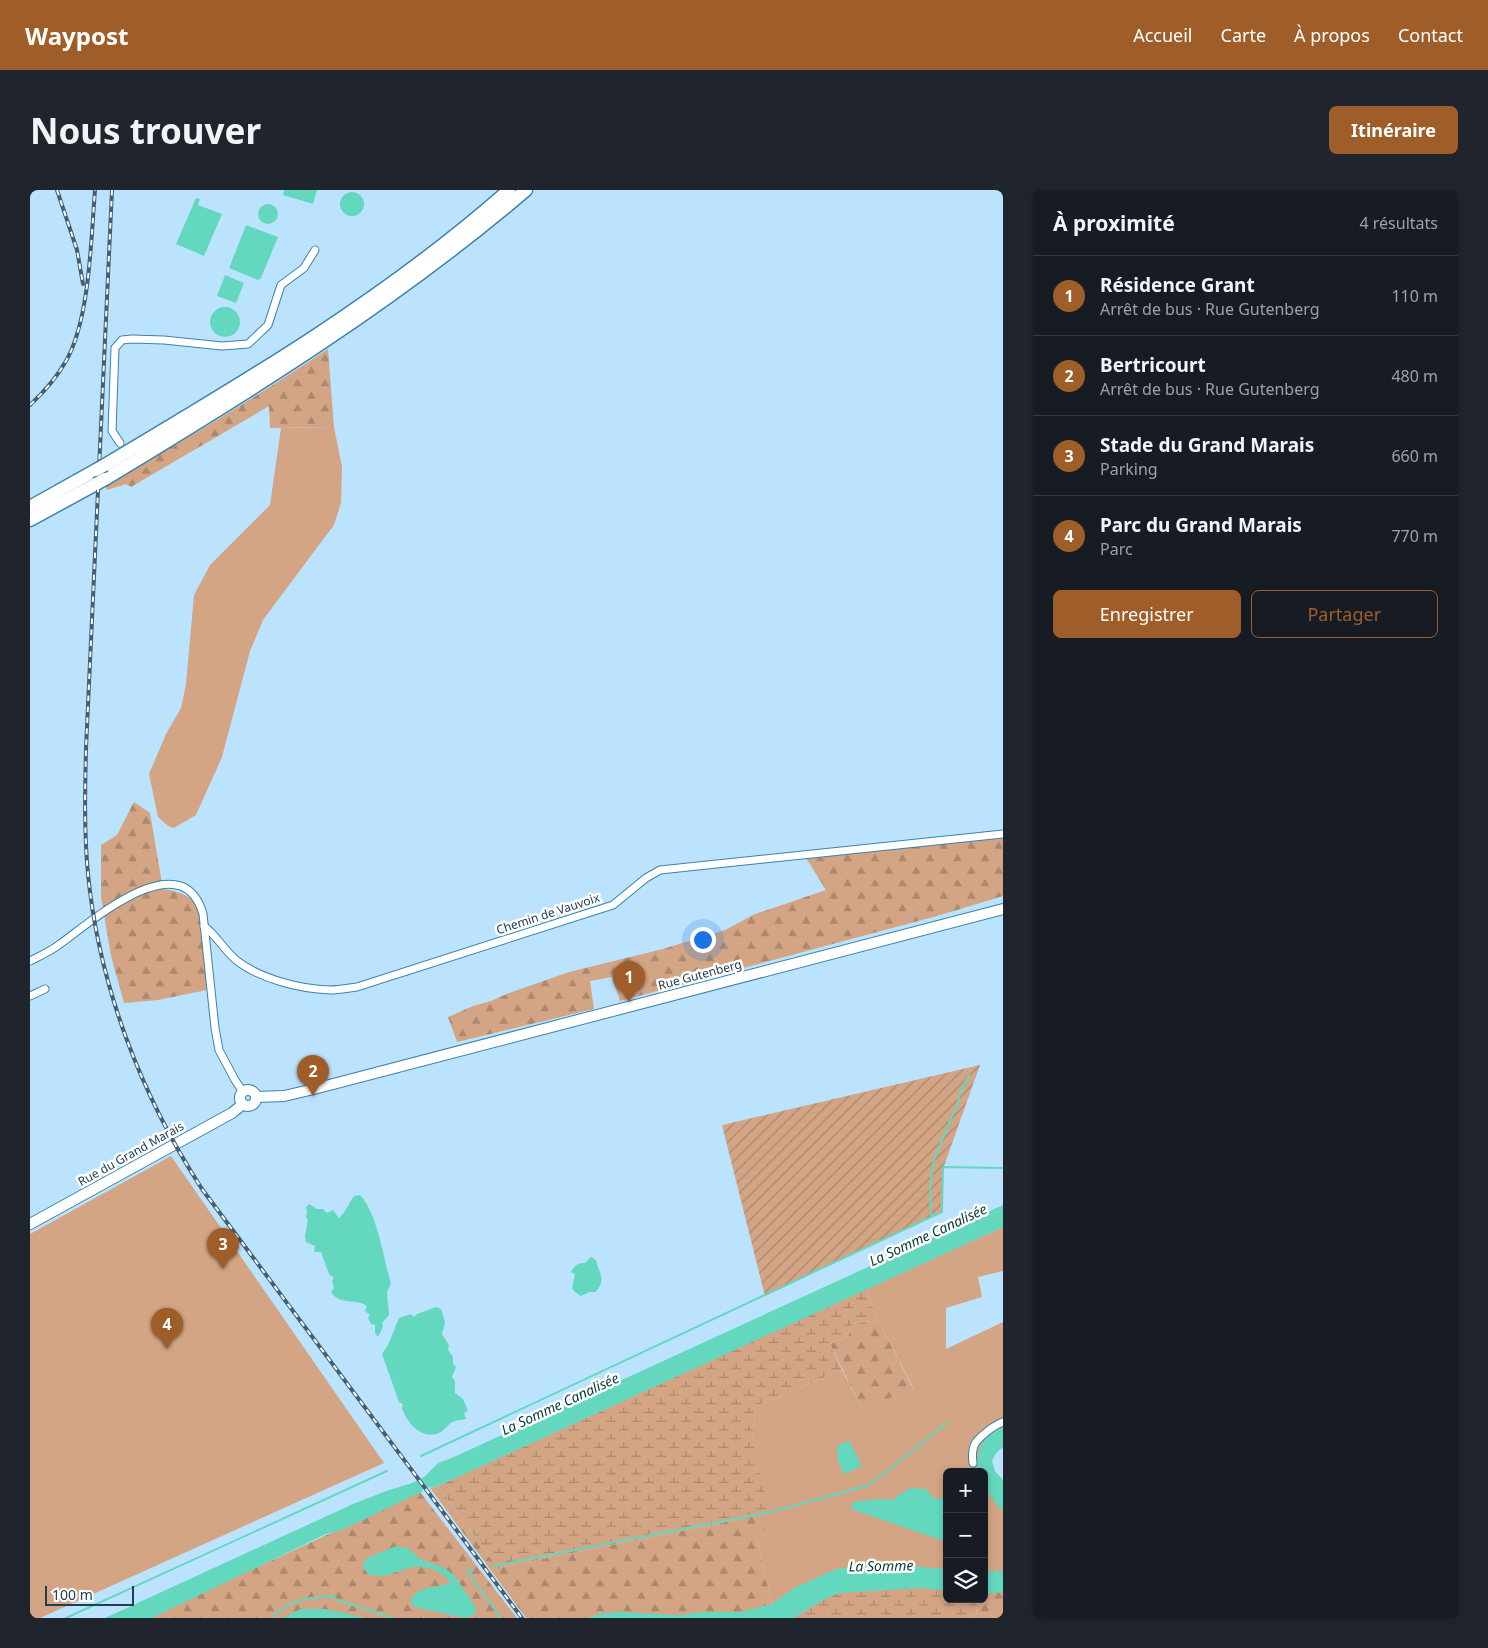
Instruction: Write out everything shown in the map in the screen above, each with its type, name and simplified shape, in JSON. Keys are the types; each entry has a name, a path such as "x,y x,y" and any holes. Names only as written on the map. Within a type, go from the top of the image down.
{"highway":[{"path":"30,520 330,326 417,265 509,190"},
{"path":"30,507 101,475 220,410 344,329 454,250 526,190"}],"street":[{"path":"120,444 112,431 115,348 122,340 132,338 222,346 248,344 268,325 281,285 304,268 315,250"},
{"name":"Chemin de Vauvoix","path":"204,926 214,934 238,961 268,978 313,988 332,990 357,987 614,905 646,878 660,870 1003,834"},
{"path":"30,961 58,945 128,896 147,888 165,884 181,887 193,895 201,906 215,1028 220,1050 234,1080 244,1092"},
{"name":"Rue Gutenberg","path":"256,1097 284,1096 314,1089 1003,909"},
{"path":"30,996 45,989"},
{"path":"252,1091 256,1097 253,1105 248,1106 243,1104 240,1098 244,1092 252,1091"},
{"name":"Rue du Grand Marais","path":"30,1224 232,1113 243,1104"},
{"path":"973,1463 972,1453 975,1443 997,1424 1003,1422"}],"green space":[{"path":"328,349 334,427 270,428 269,406 131,487 126,484 107,490 105,485 218,420"},
{"path":"334,427 342,467 341,503 334,525 263,620 250,651 222,757 196,815 174,828 168,826 158,817 149,774 166,734 181,708 186,684 194,595 210,565 270,505 281,428"},
{"path":"134,802 150,813 163,889 177,892 190,898 200,911 205,946 207,990 158,1000 124,1003 111,956 101,897 101,845 117,835"},
{"path":"1003,837 1003,896 937,916 620,1001 612,977 590,981 594,1009 457,1042 448,1017 473,1006 569,972 663,949 725,930 755,914 826,890 806,858"},
{"path":"980,1065 944,1166 941,1212 765,1296 722,1125"},
{"path":"171,1156 384,1463 40,1618 30,1618 30,1234"},
{"path":"1003,1227 1003,1271 978,1277 982,1297 946,1308 946,1349 1003,1322 1003,1434 985,1468 943,1468 943,1577 772,1604 756,1534 752,1438 756,1406 842,1370 861,1407 914,1389 878,1320 866,1289"},
{"path":"866,1289 878,1320 853,1324 848,1336 830,1344 842,1370 756,1406 752,1438 770,1513 498,1568 438,1486"},
{"path":"878,1320 914,1390 861,1407 830,1344 848,1336 853,1324"},
{"path":"988,1483 1003,1500 1003,1577 988,1576"},
{"path":"438,1486 498,1568 770,1513 768,1529 756,1534 772,1604 742,1616 526,1618 430,1488"},
{"path":"420,1492 517,1618 147,1618"},
{"path":"929,1585 943,1587 943,1603 977,1603 976,1614 970,1618 783,1618 838,1587"},
{"path":"1003,1591 1003,1618 970,1618 976,1614 977,1603 988,1603 988,1593"}],"shaded area":[{"path":"284,190 317,190 313,204 283,195"},
{"path":"352,192 361,195 364,204 361,213 352,216 343,213 340,204 343,195"},
{"path":"196,198 200,199 198,205 222,214 204,256 176,244"},
{"path":"268,204 275,207 278,214 275,221 268,224 261,221 258,214 261,207"},
{"path":"246,225 278,237 261,278 258,280 229,268"},
{"path":"225,275 244,283 236,303 217,296"},
{"path":"225,307 236,311 240,322 236,333 225,337 214,333 210,322 214,311"},
{"path":"360,1195 366,1203 375,1224 391,1284 387,1292 389,1315 382,1323 383,1327 378,1337 375,1333 375,1325 371,1324 368,1318 370,1315 365,1311 367,1306 358,1302 339,1299 331,1292 334,1288 332,1281 334,1278 329,1274 321,1252 314,1252 315,1246 306,1242 305,1235 308,1220 306,1218 306,1207 309,1204 317,1209 323,1209 327,1213 333,1210 339,1218 354,1196"},
{"path":"1003,1205 1003,1227 438,1486 426,1487 422,1489 423,1491 342,1530 326,1534 152,1618 105,1618 353,1504 412,1483 424,1477 438,1463"},
{"path":"591,1257 596,1260 601,1284 595,1292 581,1296 572,1288 575,1274 571,1272 576,1265 585,1263"},
{"path":"436,1307 441,1309 445,1322 442,1334 449,1345 448,1350 453,1357 453,1364 456,1367 452,1377 455,1381 455,1393 463,1399 468,1411 464,1413 466,1419 453,1422 441,1432 432,1435 416,1429 407,1419 402,1408 403,1404 399,1402 382,1354 388,1345 399,1318 411,1314 414,1317"},
{"path":"1003,1427 1003,1447 996,1453 992,1461 995,1471 1003,1480 1003,1512 988,1493 988,1468 978,1468 979,1450 985,1440"},
{"path":"849,1441 861,1465 844,1474 838,1461 837,1447"},
{"path":"911,1488 926,1489 934,1499 943,1497 943,1541 851,1509 853,1502 878,1499 893,1500"},
{"path":"396,1546 408,1548 420,1559 444,1568 454,1575 476,1608 475,1614 465,1618 414,1607 410,1600 419,1591 450,1583 432,1569 418,1566 388,1575 369,1575 362,1566 367,1558"},
{"path":"909,1566 943,1569 943,1591 921,1588 839,1593 823,1600 794,1618 588,1618 599,1614 618,1612 681,1615 700,1612 741,1612 772,1604 794,1588 836,1569 848,1567"},
{"path":"988,1571 1003,1571 1003,1592 988,1594"},
{"path":"301,1609 325,1609 366,1618 282,1618"}],"waterway":[{"name":"La Somme Canalisée","path":"931,1217 930,1186 934,1159 969,1075"},
{"name":"La Somme Canalisée","path":"421,1456 942,1212 943,1167 1003,1168"},
{"path":"493,1566 775,1511 866,1486 885,1473 946,1423"},
{"path":"66,1618 387,1471"},
{"path":"473,1570 467,1571 501,1618"},
{"path":"272,1618 277,1612 291,1603 316,1597 332,1596 337,1600 393,1618"}],"railway":[{"path":"57,190 77,250 83,284"},
{"path":"30,405 59,373 74,344 85,301 95,190"},
{"path":"112,190 86,748 85,811 88,874 94,916 113,998 142,1078 160,1116 202,1189 522,1618"}],"place":[{"name":"Résidence Grant","path":"629,1002"},
{"name":"Bertricourt","path":"313,1096"},
{"name":"Stade du Grand Marais","path":"223,1269"},
{"name":"Parc du Grand Marais","path":"167,1349"}],"water label":[{"name":"La Somme","path":"881,1566"}]}
